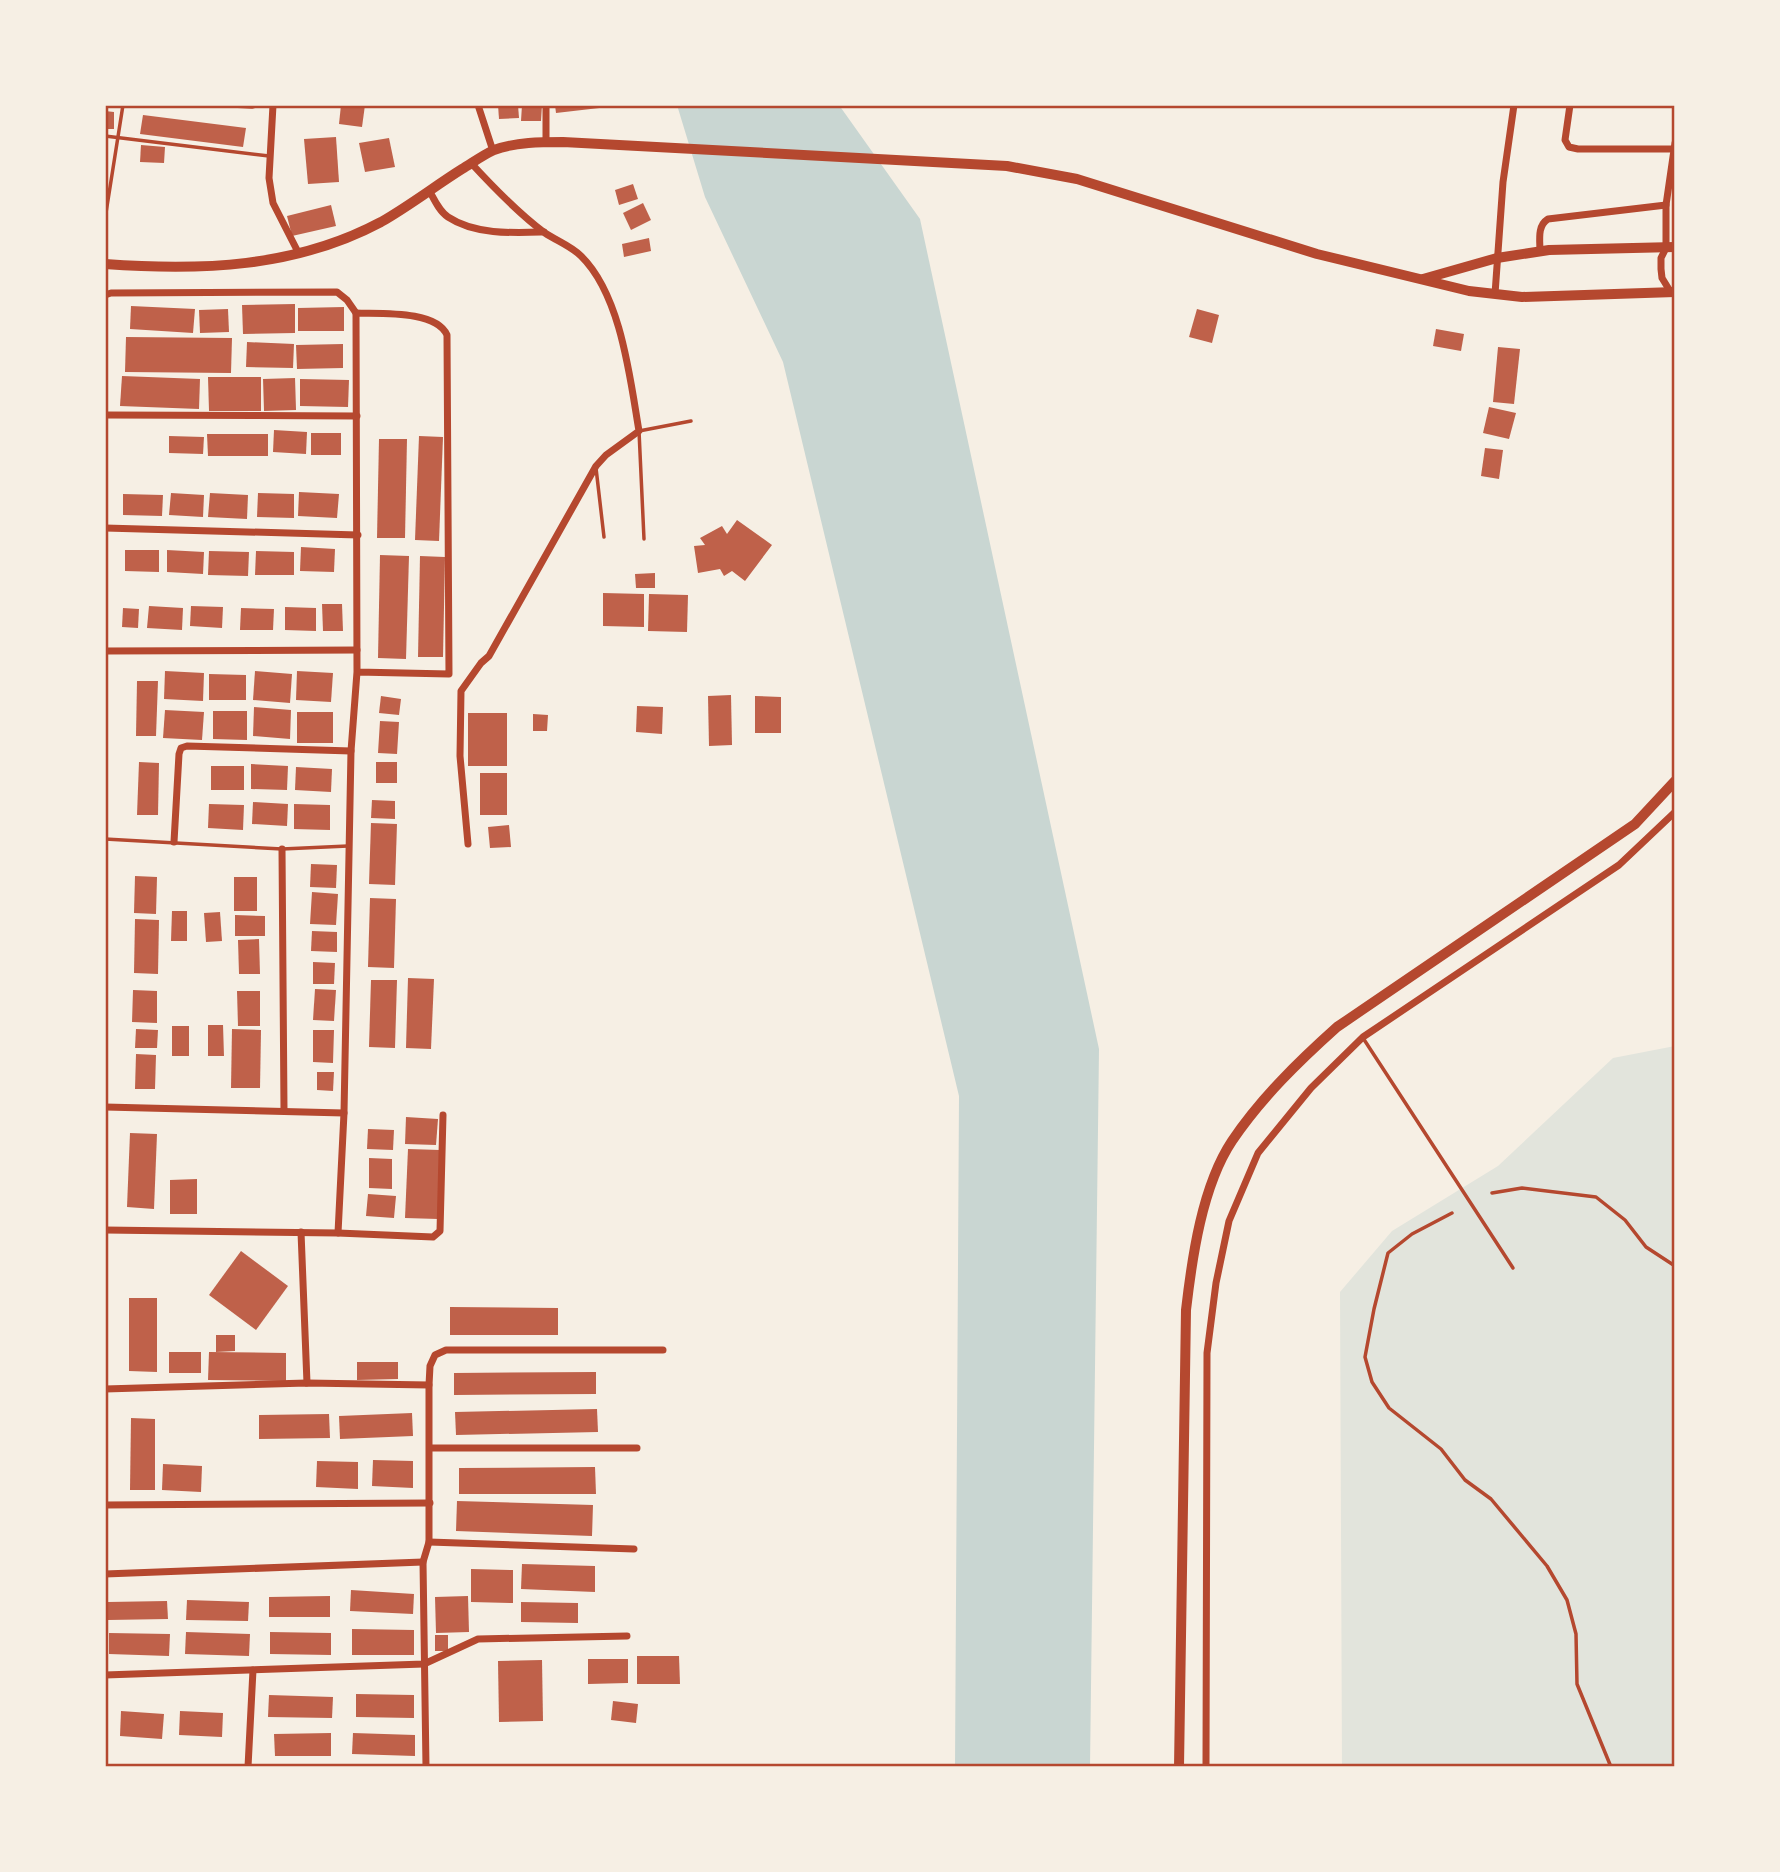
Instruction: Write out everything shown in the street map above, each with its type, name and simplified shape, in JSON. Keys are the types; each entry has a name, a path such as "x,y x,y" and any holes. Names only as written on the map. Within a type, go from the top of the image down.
{"main road":[{"path":"105,264 176,269 219,267 258,263 299,254 336,242 381,222 493,150 520,144 563,142 1007,166 1077,179 1317,254 1469,291 1522,297 1672,292"},
{"path":"1423,279 1497,258 1540,252 1670,248"},
{"path":"1179,1767 1186,1310 1199,1229 1211,1187 1231,1143 1297,1063 1337,1027 1635,824 1675,781"}],"street":[{"path":"273,105 269,156 273,203 299,254"},
{"path":"478,105 493,150"},
{"path":"546,105 546,142"},
{"path":"1495,294 1503,182 1514,105"},
{"path":"1570,105 1565,140 1569,147 1674,146 1666,205 1670,248 1661,258 1662,278 1672,292"},
{"path":"468,844 460,755 461,691 489,656 596,466 606,455 639,431 619,330 607,297 593,271 581,255 545,232 497,192 471,163"},
{"path":"429,190 447,217 462,223 483,230 545,232"},
{"path":"1540,252 1540,229 1548,219 1666,205"},
{"path":"105,295 337,292 348,300 356,313 357,672 351,751 344,1113 338,1233"},
{"path":"356,313 401,314 435,322 444,328 447,335 449,674 357,672"},
{"path":"105,415 357,416"},
{"path":"105,527 358,534"},
{"path":"105,651 357,650"},
{"path":"174,842 181,748 187,746 351,751"},
{"path":"1206,1767 1207,1353 1216,1283 1229,1221 1258,1153 1311,1088 1363,1037 1619,865 1675,812"},
{"path":"282,849 284,1110"},
{"path":"105,1107 344,1113"},
{"path":"105,1230 301,1232 433,1237 440,1231 443,1115"},
{"path":"301,1232 307,1383"},
{"path":"426,1767 423,1562 429,1542 429,1385 430,1366 435,1355 446,1350 663,1350"},
{"path":"105,1389 307,1383 429,1385"},
{"path":"430,1448 637,1448"},
{"path":"105,1505 430,1503"},
{"path":"429,1542 634,1549"},
{"path":"105,1574 423,1562"},
{"path":"105,1675 424,1664 478,1639 626,1636"},
{"path":"248,1767 253,1670"}],"lane":[{"path":"105,219 123,105"},
{"path":"214,105 259,105"},
{"path":"105,136 269,156"},
{"path":"643,539 639,431 691,421"},
{"path":"596,466 604,537"},
{"path":"105,839 282,849 351,846"},
{"path":"1363,1037 1514,1268"}],"path":[{"path":"1492,1193 1522,1188 1596,1197 1625,1220 1646,1247 1675,1266"},
{"path":"1452,1213 1412,1234 1388,1253 1374,1309 1366,1357 1372,1382 1389,1408 1441,1449 1465,1480 1490,1499 1548,1566 1567,1600 1576,1634 1577,1684 1611,1767"}],"shaded area":[{"path":"677,105 839,105 920,219 1099,1049 1090,1767 955,1767 959,1096 783,362 705,197"},
{"path":"1675,1046 1675,1767 1342,1767 1340,1292 1392,1231 1498,1166 1613,1058"}],"building":[{"path":"341,105 365,105 362,127 339,124"},
{"path":"498,105 518,105 519,118 499,119"},
{"path":"522,105 542,105 541,121 521,121"},
{"path":"555,105 607,105 608,107 556,113"},
{"path":"105,111 114,112 114,129 105,129"},
{"path":"143,115 246,128 243,147 140,134"},
{"path":"336,137 339,182 308,184 304,139"},
{"path":"389,138 395,167 365,172 359,143"},
{"path":"141,145 165,147 164,163 140,162"},
{"path":"633,184 638,199 619,205 615,190"},
{"path":"643,203 651,220 631,230 623,213"},
{"path":"331,205 336,226 292,236 287,216"},
{"path":"649,238 651,251 624,257 622,244"},
{"path":"295,304 295,333 243,334 242,305"},
{"path":"131,306 195,309 193,333 130,329"},
{"path":"344,307 344,331 298,331 298,308"},
{"path":"228,309 229,332 200,333 199,310"},
{"path":"1197,309 1219,315 1212,343 1189,337"},
{"path":"1436,329 1464,334 1461,351 1433,346"},
{"path":"126,337 232,338 231,373 125,372"},
{"path":"247,342 294,344 293,368 246,367"},
{"path":"343,344 343,368 297,369 296,345"},
{"path":"1498,347 1520,349 1514,404 1493,402"},
{"path":"122,376 200,379 199,409 120,406"},
{"path":"208,377 261,377 261,411 209,411"},
{"path":"295,378 296,410 264,411 263,379"},
{"path":"300,379 349,380 348,407 300,406"},
{"path":"1489,407 1516,413 1509,439 1483,433"},
{"path":"274,430 307,432 306,454 273,452"},
{"path":"311,433 341,433 341,455 311,455"},
{"path":"207,434 268,434 268,456 208,456"},
{"path":"169,436 204,437 203,454 169,453"},
{"path":"419,436 443,437 439,541 415,540"},
{"path":"379,439 407,439 405,538 377,538"},
{"path":"1485,448 1503,450 1499,479 1481,476"},
{"path":"299,492 339,494 337,518 298,516"},
{"path":"171,493 204,495 203,517 169,515"},
{"path":"210,493 248,495 247,519 208,517"},
{"path":"258,493 294,494 294,518 257,517"},
{"path":"123,494 163,495 162,516 123,515"},
{"path":"737,520 772,545 745,581 732,571 724,576 720,569 698,573 694,546 705,545 700,538 722,526 727,534"},
{"path":"301,547 335,549 334,572 300,571"},
{"path":"125,550 159,550 159,572 125,571"},
{"path":"167,550 204,552 203,574 167,572"},
{"path":"209,551 249,552 248,576 208,575"},
{"path":"256,551 294,552 294,575 255,575"},
{"path":"380,555 409,556 406,659 378,658"},
{"path":"420,556 445,557 443,657 418,657"},
{"path":"655,573 655,588 636,588 635,574"},
{"path":"603,593 644,594 644,627 603,626"},
{"path":"649,594 688,595 687,632 648,631"},
{"path":"322,604 342,604 343,631 323,631"},
{"path":"149,606 183,608 182,630 147,628"},
{"path":"191,606 223,607 222,628 190,626"},
{"path":"285,607 316,608 316,631 285,630"},
{"path":"123,608 139,609 138,628 122,627"},
{"path":"241,608 274,609 273,630 240,630"},
{"path":"165,671 204,673 203,701 164,699"},
{"path":"255,671 292,674 290,703 253,700"},
{"path":"297,671 333,673 331,702 296,700"},
{"path":"209,674 246,675 246,700 209,700"},
{"path":"137,681 158,681 156,736 136,736"},
{"path":"731,695 732,745 709,746 708,696"},
{"path":"381,696 401,699 399,715 379,713"},
{"path":"755,696 781,697 781,733 755,733"},
{"path":"637,706 663,707 662,734 636,732"},
{"path":"254,707 291,710 290,739 253,736"},
{"path":"165,710 204,712 202,740 163,738"},
{"path":"213,711 247,711 247,740 213,739"},
{"path":"297,712 333,712 333,743 297,743"},
{"path":"468,713 507,713 507,766 468,766"},
{"path":"533,714 548,715 547,731 533,731"},
{"path":"380,721 399,722 397,754 378,753"},
{"path":"139,762 159,763 158,815 137,815"},
{"path":"376,762 397,762 397,783 376,783"},
{"path":"251,764 288,766 287,790 251,789"},
{"path":"211,766 244,766 244,790 211,790"},
{"path":"296,767 332,769 331,792 295,790"},
{"path":"480,773 507,773 507,815 480,815"},
{"path":"372,800 395,801 395,819 371,818"},
{"path":"253,802 288,804 287,826 252,824"},
{"path":"209,804 244,805 243,830 208,828"},
{"path":"294,804 330,805 330,830 294,829"},
{"path":"371,823 397,824 395,885 369,884"},
{"path":"509,825 511,847 490,848 488,827"},
{"path":"311,864 337,865 336,888 310,887"},
{"path":"135,876 157,877 156,914 134,913"},
{"path":"234,877 257,877 257,911 234,911"},
{"path":"312,892 338,894 336,925 310,924"},
{"path":"370,898 396,899 394,968 368,967"},
{"path":"172,911 187,911 187,941 171,941"},
{"path":"220,912 222,941 206,942 204,913"},
{"path":"235,915 265,916 265,936 235,936"},
{"path":"135,919 159,920 158,974 134,973"},
{"path":"312,931 337,932 337,952 311,951"},
{"path":"259,939 260,974 239,974 238,940"},
{"path":"313,962 335,963 334,984 313,984"},
{"path":"408,978 434,979 431,1049 406,1048"},
{"path":"371,980 397,980 395,1048 369,1047"},
{"path":"315,989 336,990 334,1021 313,1020"},
{"path":"133,990 157,991 157,1023 132,1022"},
{"path":"237,991 260,991 260,1026 238,1026"},
{"path":"208,1025 223,1025 224,1056 208,1056"},
{"path":"172,1026 189,1026 189,1056 172,1056"},
{"path":"136,1029 158,1030 157,1048 135,1048"},
{"path":"232,1029 261,1030 260,1088 231,1088"},
{"path":"313,1030 334,1030 333,1063 313,1062"},
{"path":"136,1054 156,1055 155,1089 135,1089"},
{"path":"317,1072 334,1072 333,1091 317,1090"},
{"path":"406,1117 438,1119 436,1145 405,1144"},
{"path":"368,1129 394,1130 393,1150 367,1149"},
{"path":"130,1133 157,1134 154,1209 127,1207"},
{"path":"408,1149 440,1150 438,1219 405,1218"},
{"path":"369,1158 392,1159 392,1189 369,1188"},
{"path":"197,1179 197,1214 170,1214 170,1180"},
{"path":"368,1194 396,1196 394,1218 366,1216"},
{"path":"241,1251 288,1286 256,1330 209,1295"},
{"path":"129,1298 157,1298 157,1372 129,1371"},
{"path":"450,1307 558,1308 558,1335 450,1335"},
{"path":"216,1335 235,1335 235,1351 216,1352"},
{"path":"169,1352 201,1352 201,1373 169,1373"},
{"path":"209,1352 286,1353 286,1381 208,1380"},
{"path":"357,1362 398,1362 398,1379 357,1380"},
{"path":"596,1372 596,1394 454,1395 454,1373"},
{"path":"597,1409 598,1432 456,1435 455,1412"},
{"path":"412,1413 413,1436 340,1439 339,1416"},
{"path":"329,1414 330,1438 259,1439 259,1415"},
{"path":"131,1418 155,1419 155,1490 130,1490"},
{"path":"373,1460 413,1461 413,1488 372,1486"},
{"path":"317,1461 358,1462 358,1489 316,1487"},
{"path":"163,1464 202,1466 201,1492 162,1490"},
{"path":"595,1467 596,1494 459,1494 459,1468"},
{"path":"457,1501 593,1505 592,1536 456,1531"},
{"path":"522,1564 595,1566 595,1592 521,1589"},
{"path":"471,1569 513,1570 513,1603 471,1602"},
{"path":"351,1590 414,1594 413,1614 350,1611"},
{"path":"330,1596 330,1617 269,1617 269,1597"},
{"path":"468,1596 469,1632 436,1633 435,1597"},
{"path":"187,1600 249,1602 248,1621 186,1620"},
{"path":"167,1601 168,1619 108,1620 108,1602"},
{"path":"521,1602 578,1603 578,1623 521,1622"},
{"path":"352,1629 414,1630 414,1655 352,1655"},
{"path":"186,1632 250,1634 249,1656 185,1654"},
{"path":"270,1632 331,1633 331,1655 270,1654"},
{"path":"109,1633 170,1634 169,1656 109,1654"},
{"path":"435,1635 448,1635 448,1651 435,1651"},
{"path":"637,1656 679,1656 680,1684 637,1684"},
{"path":"588,1659 628,1659 628,1683 588,1684"},
{"path":"542,1660 543,1721 499,1722 498,1661"},
{"path":"356,1694 414,1695 414,1718 356,1717"},
{"path":"269,1695 333,1697 332,1718 268,1717"},
{"path":"613,1701 638,1704 636,1723 611,1720"},
{"path":"121,1711 164,1714 162,1739 120,1736"},
{"path":"180,1711 223,1713 222,1737 179,1735"},
{"path":"331,1733 331,1756 275,1756 274,1734"},
{"path":"353,1733 415,1735 415,1756 352,1754"}]}
